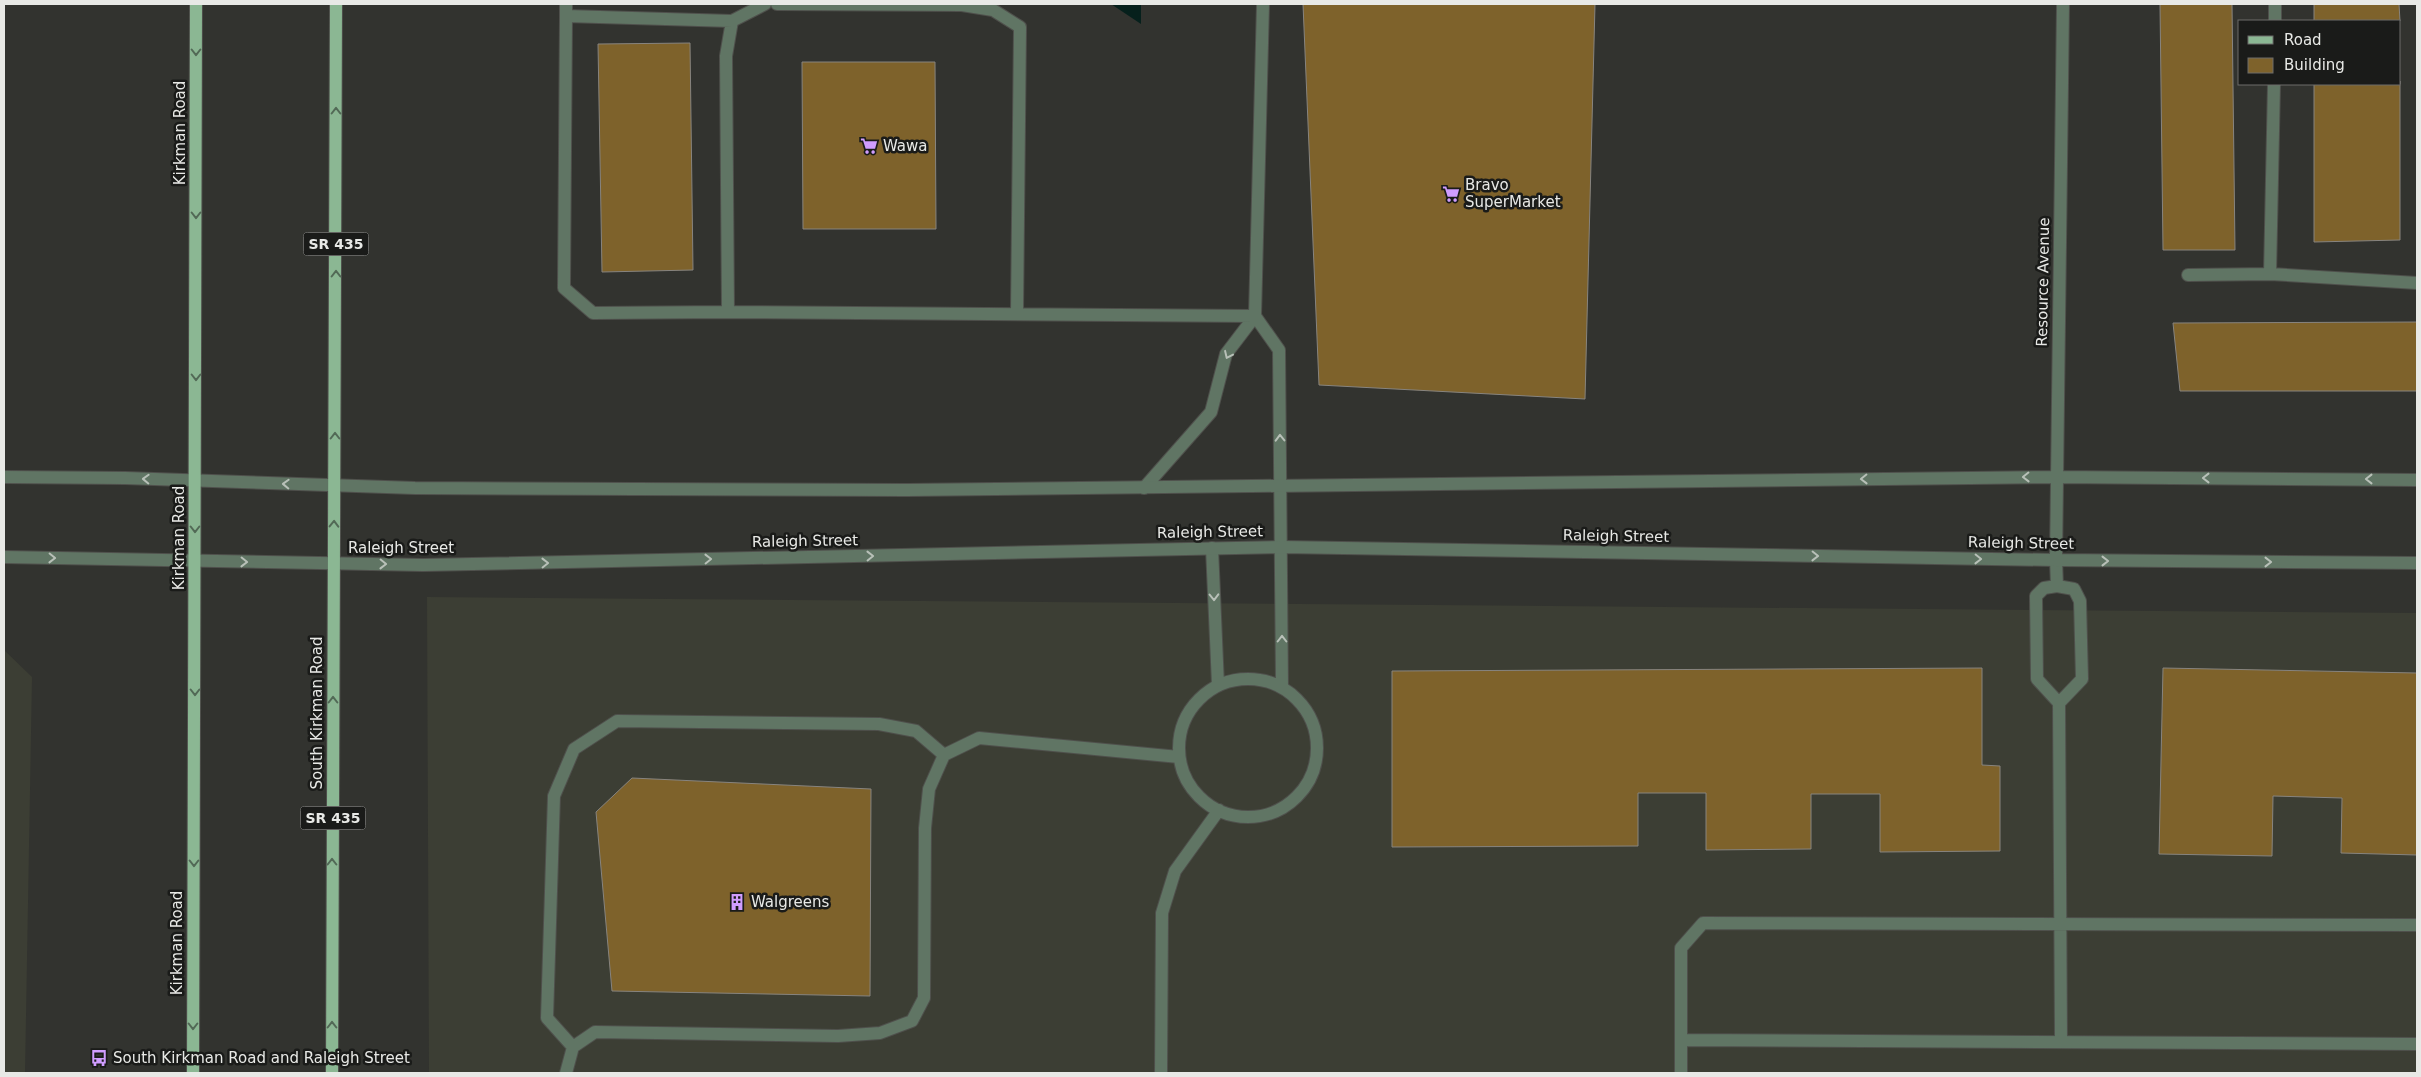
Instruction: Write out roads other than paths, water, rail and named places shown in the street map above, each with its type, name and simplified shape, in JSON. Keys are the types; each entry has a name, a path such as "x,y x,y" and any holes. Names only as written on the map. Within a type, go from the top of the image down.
{"main road":[{"name":"Kirkman Road","path":"193,1073 196,4"},
{"name":"SR 435","path":"334,564 336,4"},
{"name":"South Kirkman Road","path":"332,1073 334,564"}],"street":[{"path":"765,4 732,21 566,10 564,288 593,313 728,312 1255,316"},
{"path":"777,4 962,4 993,10 1020,28 1018,314"},
{"path":"1144,488 1211,412 1226,354 1255,316 1263,4"},
{"name":"Resource Avenue","path":"2057,586 2063,4"},
{"path":"2275,4 2275,20"},
{"path":"728,312 726,56 732,21"},
{"path":"2270,274 2274,85"},
{"path":"2188,275 2270,274 2417,282"},
{"path":"1255,316 1279,350 1282,688"},
{"path":"4,477 415,488 908,490 2057,477 2417,480"},
{"name":"Raleigh Street","path":"4,557 423,565 1282,547 2056,560 2417,563"},
{"path":"1212,548 1218,686"},
{"path":"2059,703 2082,679 2080,601 2074,589 2057,586 2044,588 2036,596 2036,626 2037,679 2059,703 2062,1042"},
{"path":"1240,679 1261,680 1282,688 1300,703 1312,722 1317,746 1314,768 1304,789 1286,805 1265,815 1241,817 1219,810 1199,798 1186,779 1179,757 1179,735 1187,715 1200,698 1218,686 1240,679"},
{"path":"573,1047 547,1018 554,796 574,749 617,721 879,724 916,731 944,755"},
{"path":"566,1073 573,1047 596,1032 838,1036 880,1033 912,1021 924,998 925,828 929,790 944,755 979,738 1179,757"},
{"path":"1161,1073 1162,913 1174,871 1219,810"},
{"path":"1682,1073 1681,948 1704,923 2417,925"},
{"path":"1682,1040 2417,1044"}],"water":[{"path":"1111,4 1141,4 1141,24"}],"place":[{"name":"Wawa","path":"869,146"},
{"name":"Bravo SuperMarket","path":"1451,194"},
{"name":"Walgreens","path":"737,902"},
{"name":"South Kirkman Road and Raleigh Street","path":"99,1058"}]}
